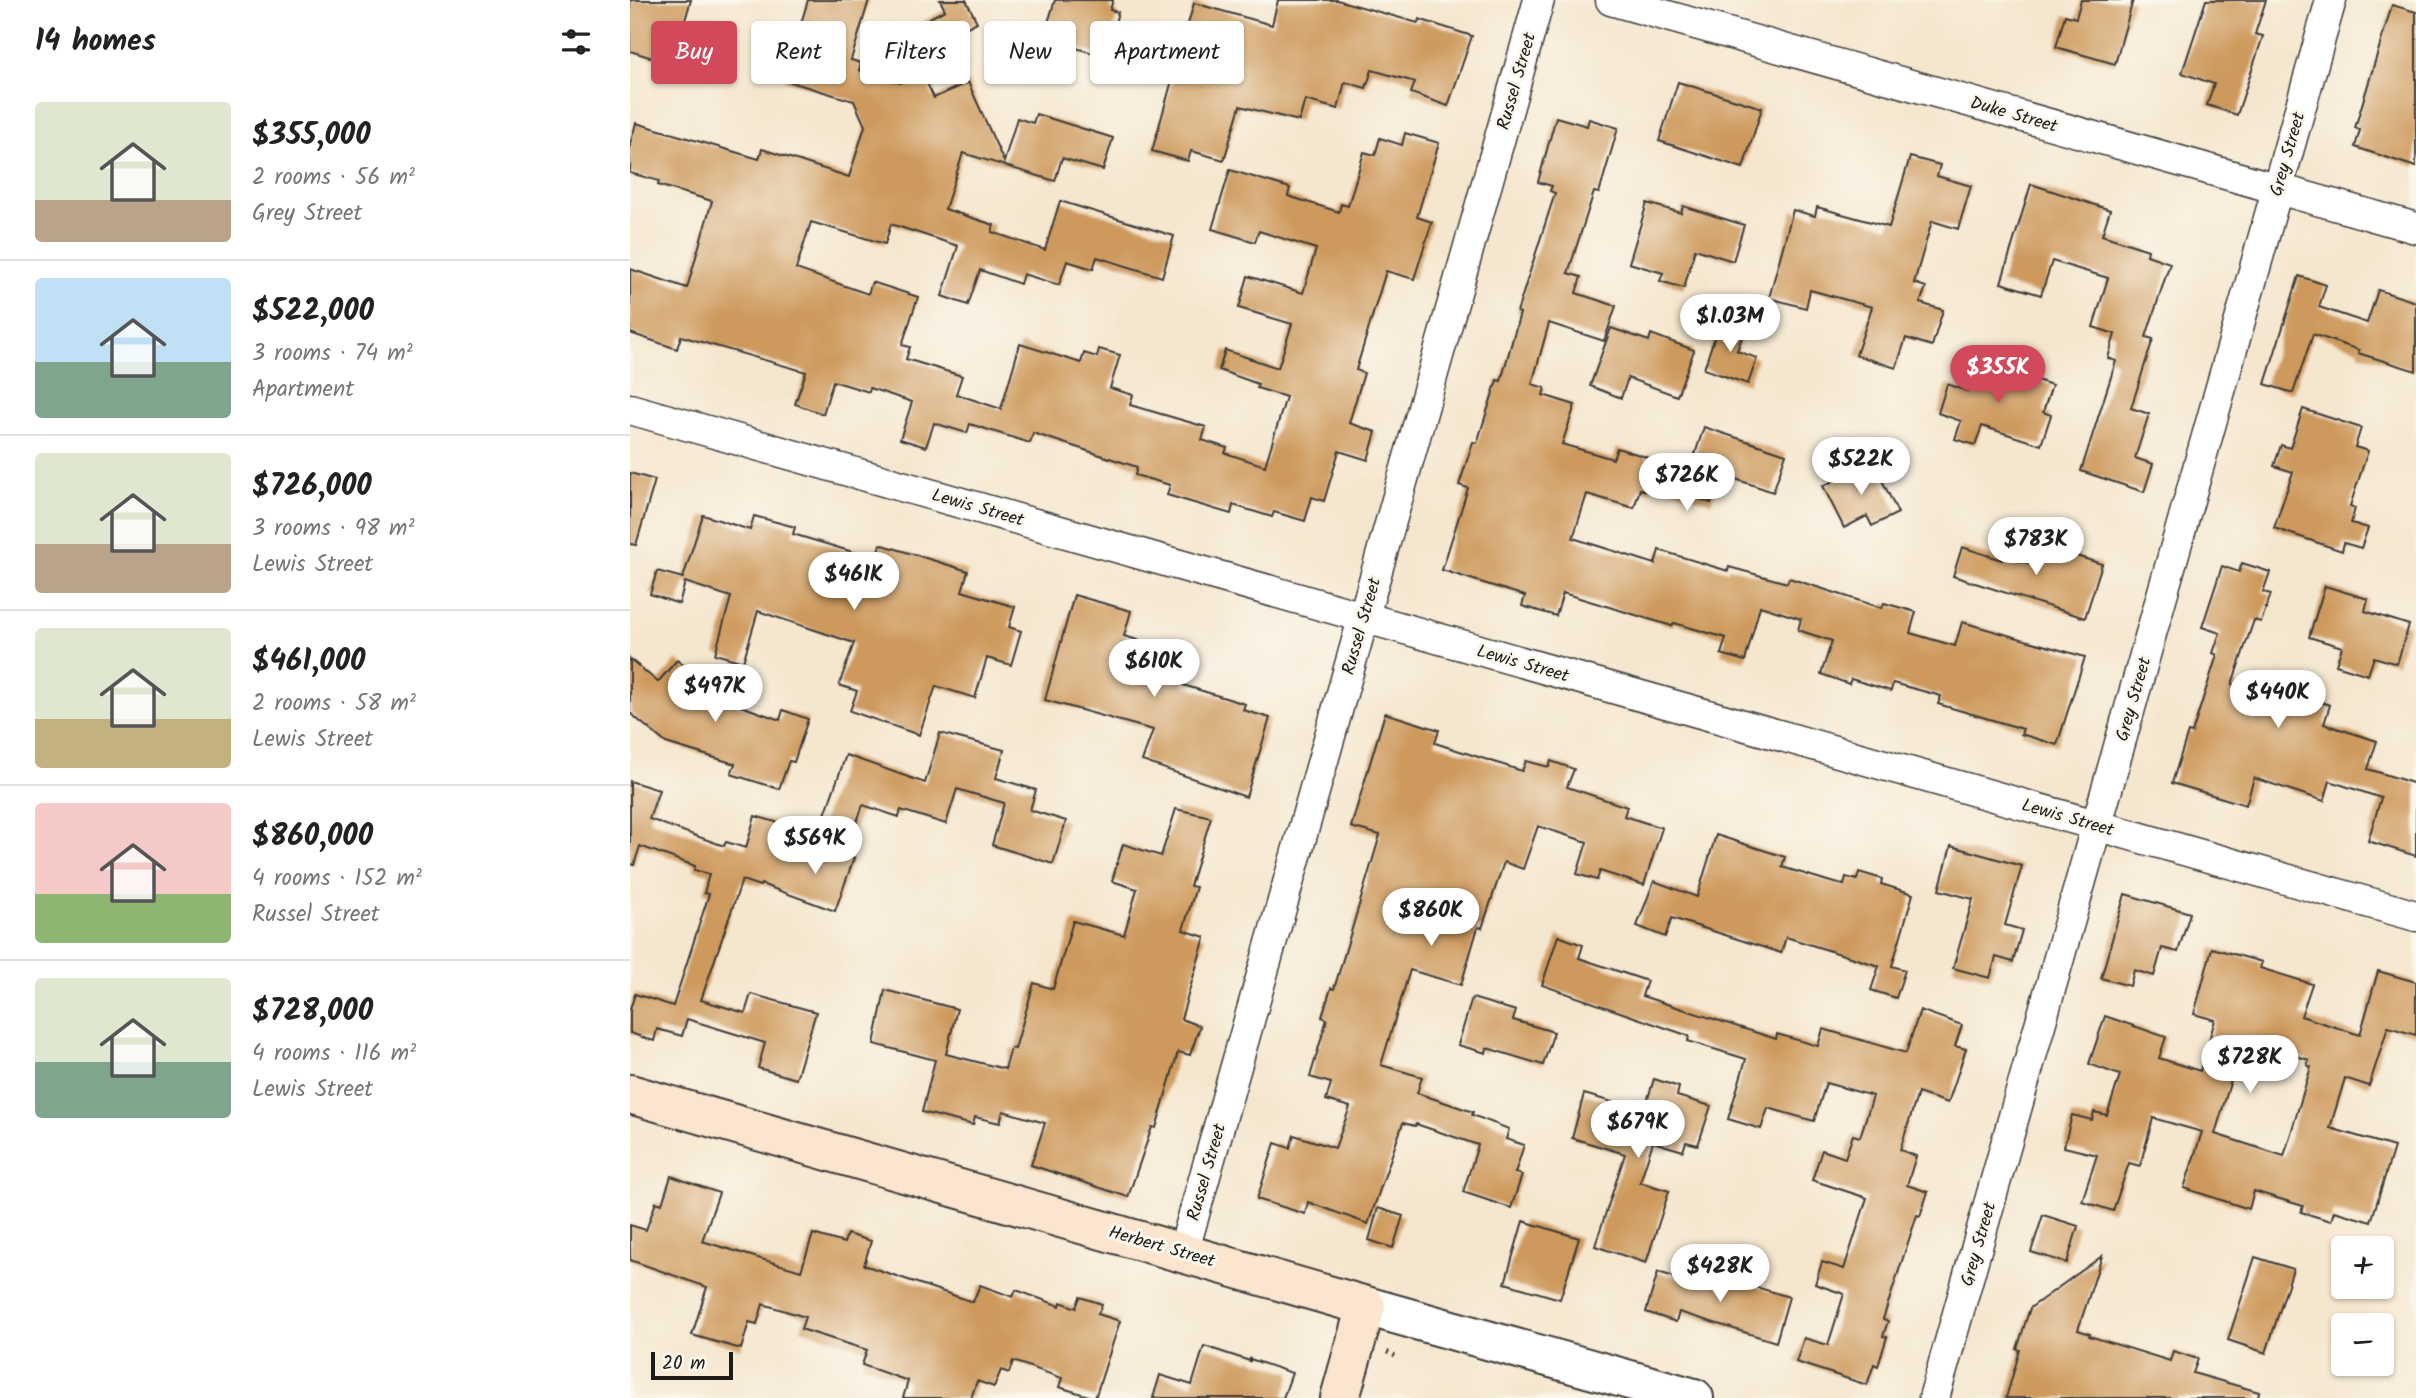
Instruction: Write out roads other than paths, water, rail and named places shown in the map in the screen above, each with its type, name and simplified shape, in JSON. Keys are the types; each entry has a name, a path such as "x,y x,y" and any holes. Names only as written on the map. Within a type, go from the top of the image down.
{"main road":[{"name":"Herbert Street","path":"630,1094 1366,1306"},
{"path":"1340,1398 1366,1306"}],"street":[{"name":"Russel Street","path":"1183,1253 1539,0"},
{"name":"Duke Street","path":"1611,0 2416,228"},
{"name":"Grey Street","path":"1934,1398 2331,0"},
{"name":"Lewis Street","path":"630,408 2416,916"},
{"name":"Herbert Street","path":"1366,1306 1693,1398"}]}
